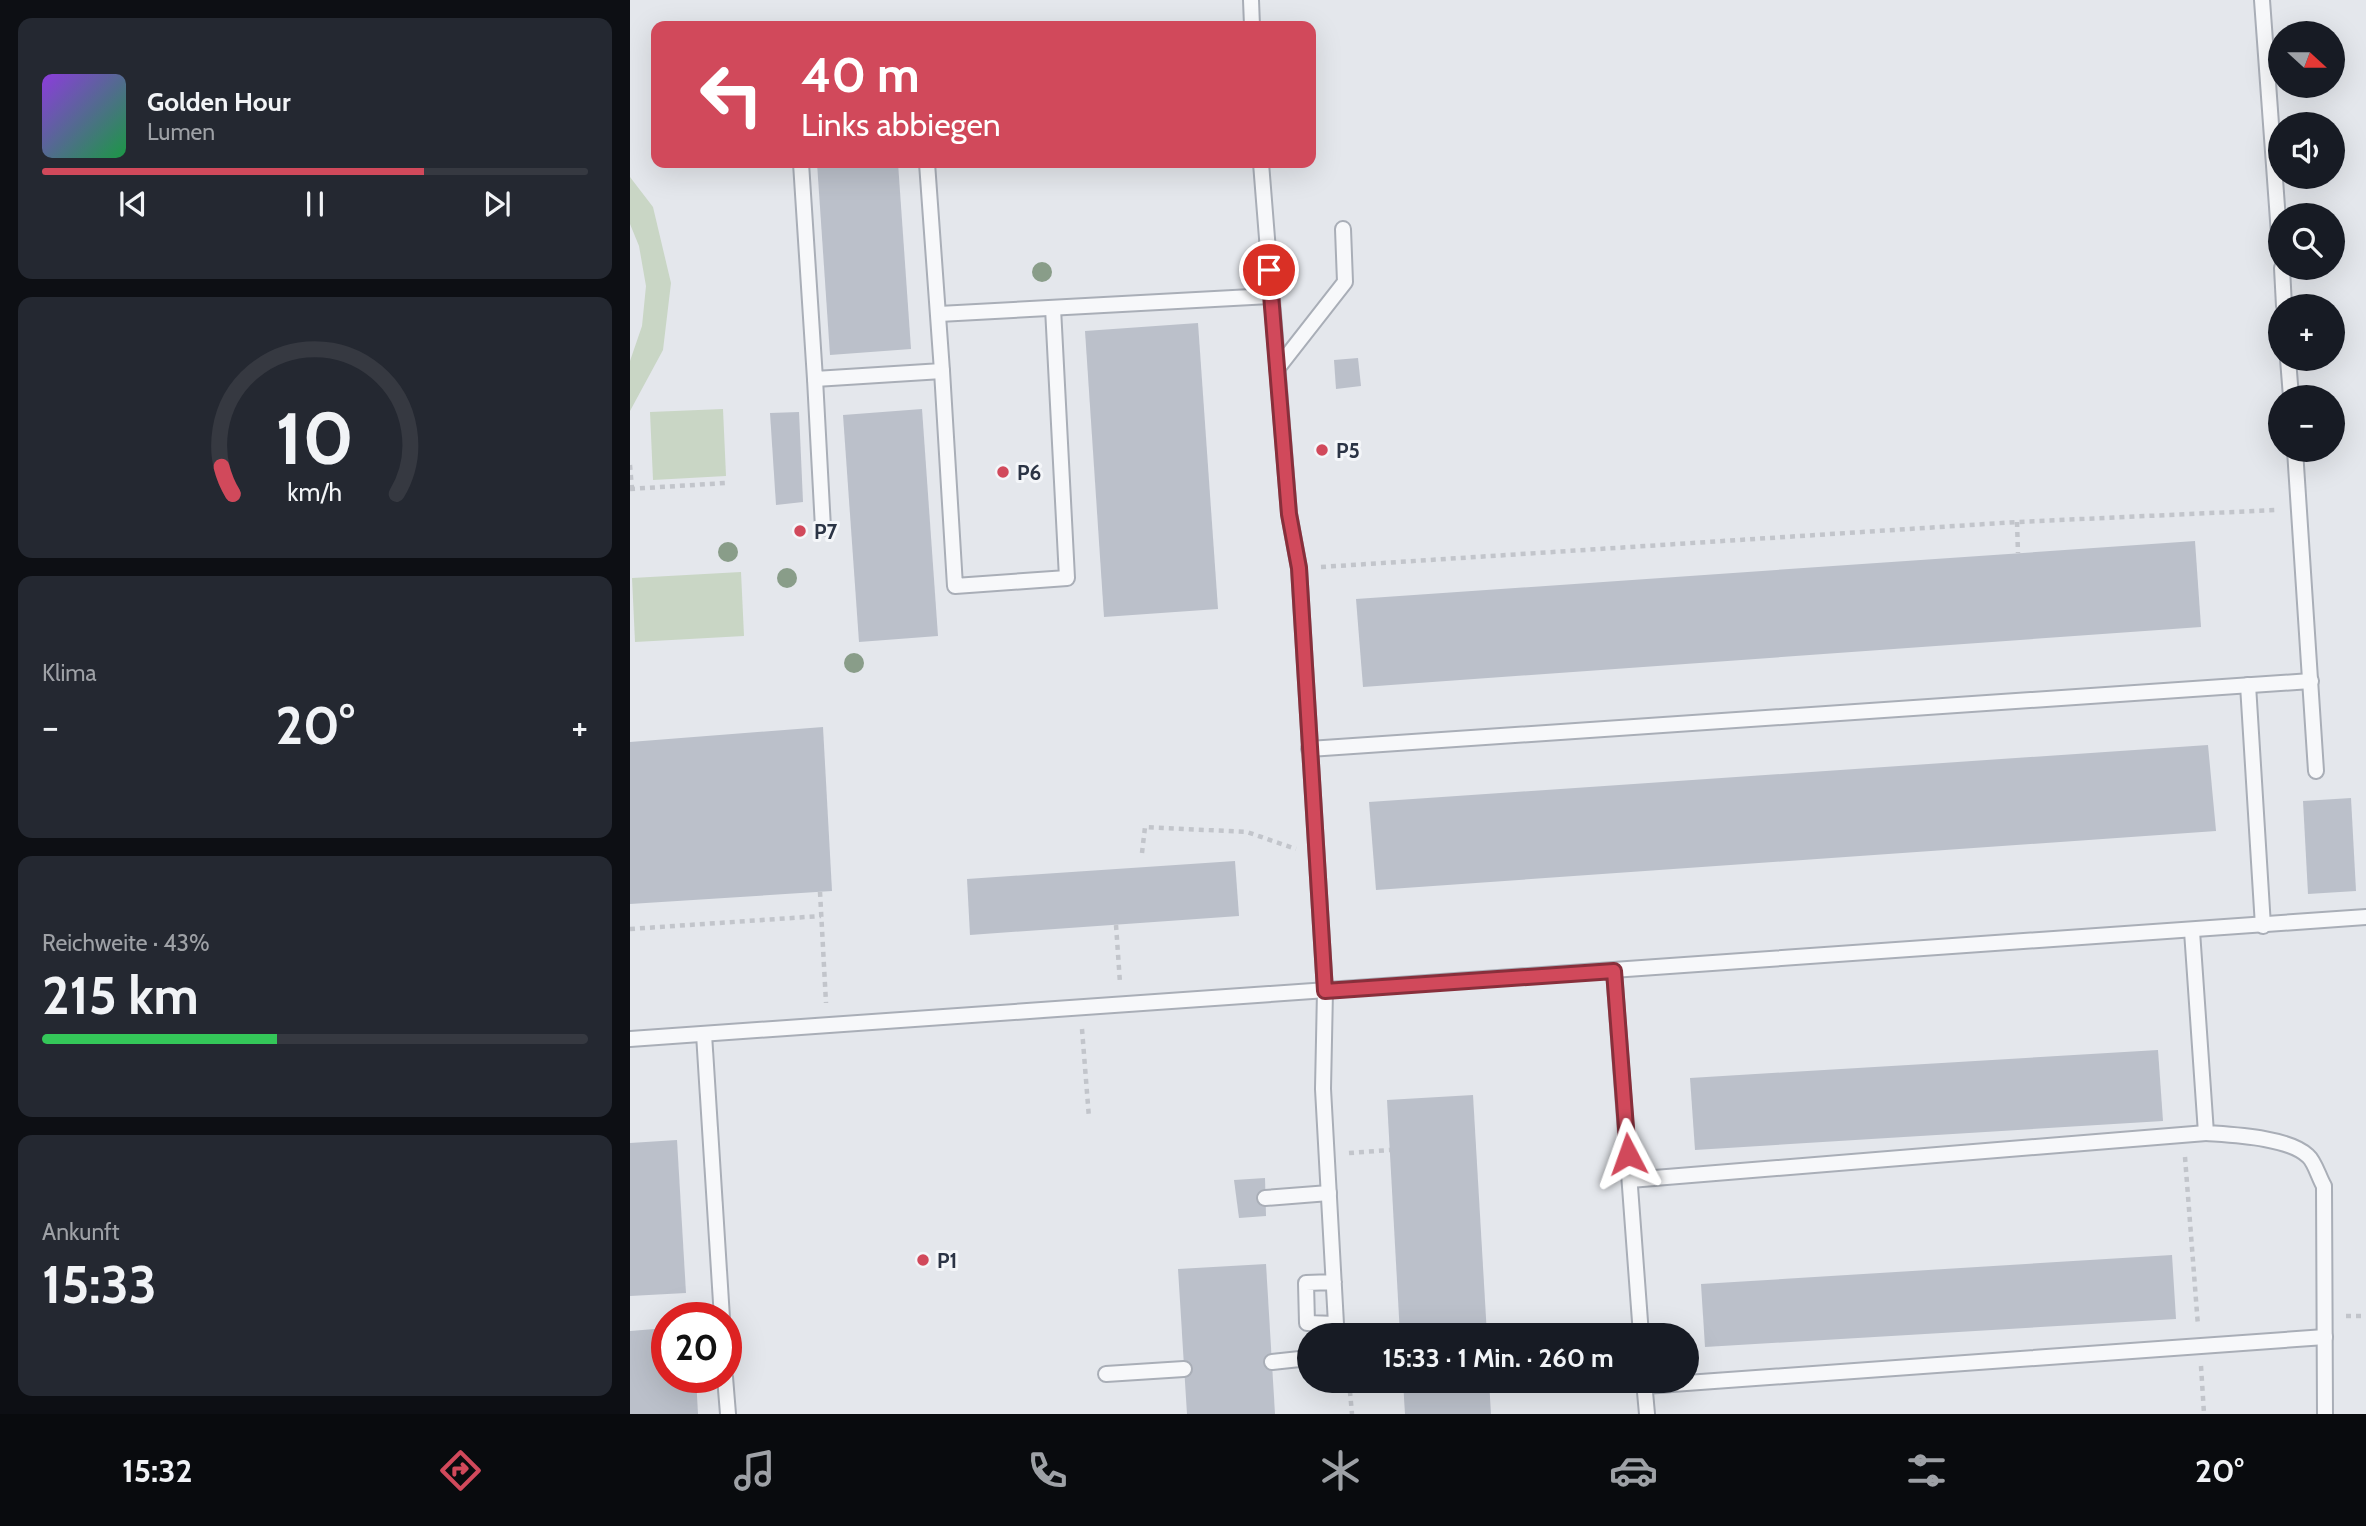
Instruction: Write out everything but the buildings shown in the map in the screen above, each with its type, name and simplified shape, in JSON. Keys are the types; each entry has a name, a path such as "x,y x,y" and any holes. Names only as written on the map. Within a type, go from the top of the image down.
{"lane":[{"path":"1251,0 1252,21"},
{"path":"2262,0 2277,203"},
{"path":"801,168 823,528"},
{"path":"927,168 955,586 1067,578 1053,307"},
{"path":"1261,168 1289,514 1299,568 1325,991 1323,1089 1334,1282"},
{"path":"1277,369 1345,282 1343,229"},
{"path":"939,314 1270,296"},
{"path":"816,379 942,371"},
{"path":"2296,462 2316,771"},
{"path":"1309,749 2311,681"},
{"path":"2248,685 2263,926"},
{"path":"630,1039 2366,917"},
{"path":"2192,931 2206,1133"},
{"path":"1614,971 1640,1323"},
{"path":"704,1034 721,1302"},
{"path":"1630,1180 2206,1133 2251,1136 2283,1144 2309,1156 2324,1186 2325,1414"},
{"path":"1265,1198 1329,1192"},
{"path":"1699,1379 2325,1337"},
{"path":"1272,1362 1297,1359"},
{"path":"1105,1374 1184,1369"},
{"path":"726,1393 727,1414"},
{"path":"1646,1393 1647,1414"}],"path":[{"path":"630,465 631,489 724,483"},
{"path":"1299,568 2017,522 2299,509"},
{"path":"2017,522 2018,553"},
{"path":"1142,853 1144,827 1247,832 1316,856"},
{"path":"820,892 827,1025"},
{"path":"630,929 821,916"},
{"path":"1116,925 1121,1005"},
{"path":"1081,1007 1089,1118"},
{"path":"2183,1135 2204,1414"},
{"path":"1327,1154 1390,1150"},
{"path":"1350,1393 1352,1414"}],"green space":[{"path":"630,177 653,207 671,283 663,350 630,411 630,361 642,326 646,286 639,246 630,224"},
{"path":"723,409 726,476 653,480 650,412"},
{"path":"741,572 744,636 635,642 632,578"}],"place":[{"name":"P5","path":"1322,450"},
{"name":"P6","path":"1003,472"},
{"name":"P7","path":"800,531"},
{"name":"P1","path":"923,1260"}],"route":[{"path":"1269,270 1289,514 1299,568 1325,991 1614,971 1628,1154"}]}
